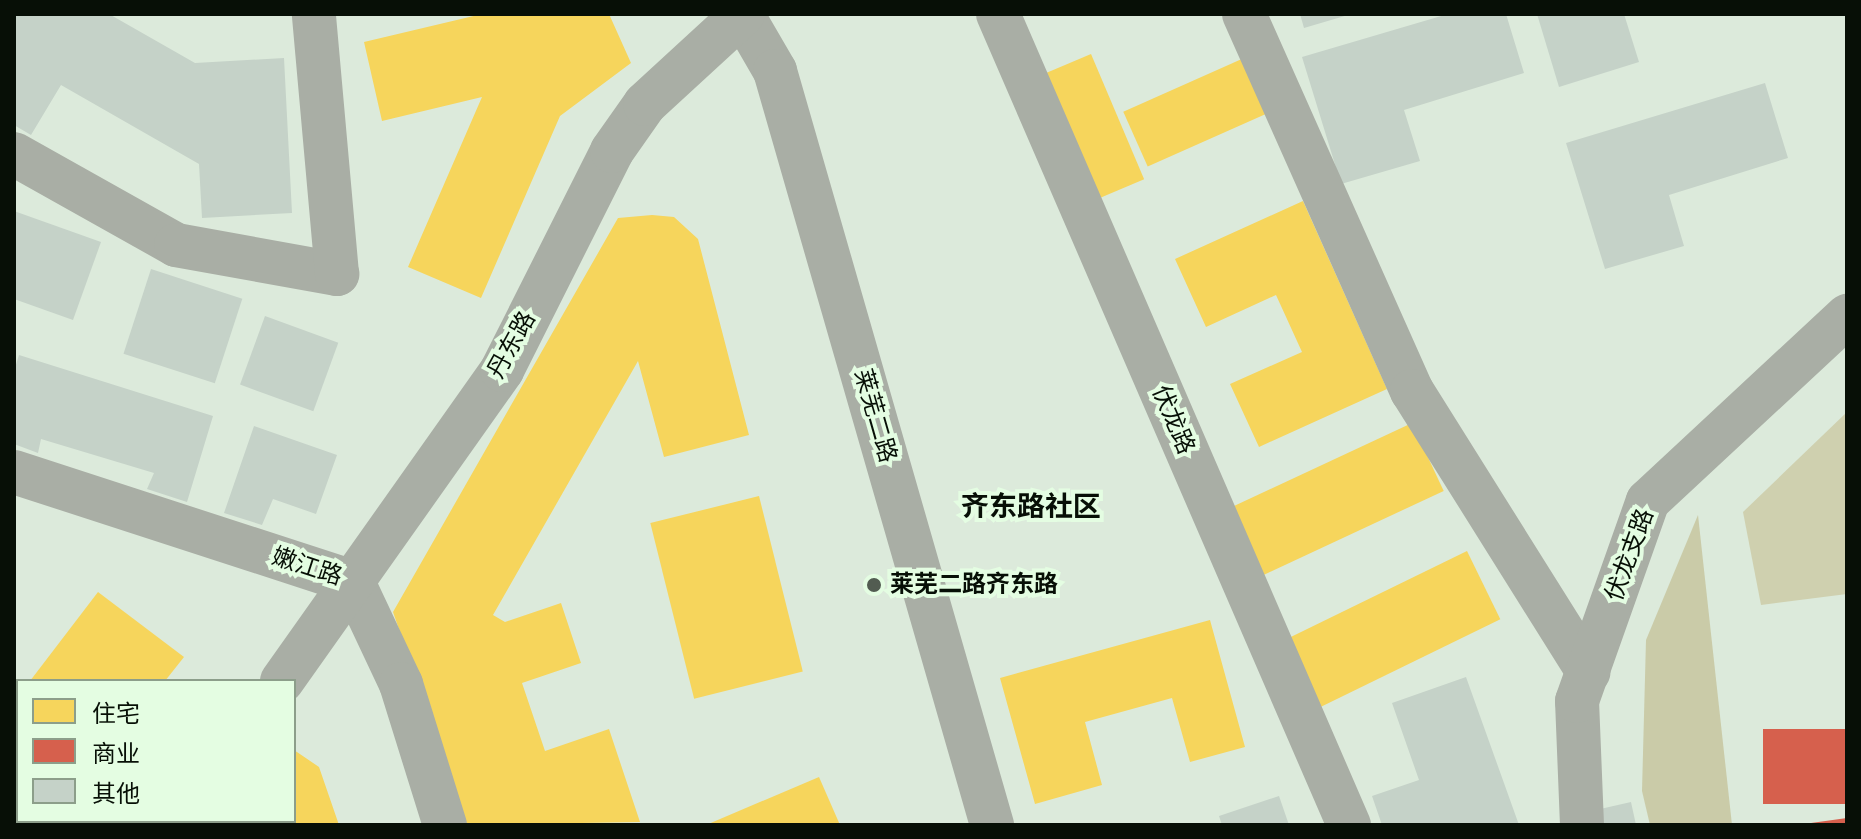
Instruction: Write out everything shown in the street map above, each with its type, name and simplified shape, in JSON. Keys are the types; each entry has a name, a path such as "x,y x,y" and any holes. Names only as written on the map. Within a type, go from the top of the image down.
{"street":[{"path":"14,154 176,245 337,274 314,14"},
{"name":"丹东路","path":"283,679 502,370 612,151 645,104 742,14"},
{"name":"莱芜二路","path":"742,14 775,71 992,825"},
{"name":"伏龙路","path":"998,14 1349,825"},
{"path":"1244,14 1412,391 1588,672"},
{"name":"伏龙支路","path":"1582,825 1577,701 1648,501 1847,316"},
{"name":"嫩江路","path":"14,472 353,582 401,684 445,825"}],"green space":[{"path":"1847,412 1847,594 1761,605 1743,512"},
{"path":"1698,515 1732,825 1650,825 1642,791 1646,640"}],"building: 住宅":[{"path":"482,14 609,14 631,63 560,116 481,298 408,267 482,97 382,121 364,42"},
{"path":"1091,54 1144,179 1088,203 1035,78"},
{"path":"1253,54 1277,109 1148,167 1123,112"},
{"path":"1303,201 1387,389 1259,447 1230,384 1302,352 1276,295 1206,327 1175,259"},
{"path":"674,217 698,239 749,435 664,457 638,361 493,615 505,622 561,603 581,663 522,683 545,751 609,729 640,822 467,825 393,612 618,218"},
{"path":"1412,423 1444,491 1255,579 1223,511"},
{"path":"759,496 803,672 694,699 650,523"},
{"path":"1467,551 1500,619 1313,710 1280,642"},
{"path":"98,592 184,657 167,679 32,679"},
{"path":"1210,620 1245,747 1190,762 1172,698 1085,722 1102,785 1035,804 1000,678"},
{"path":"16,700 16,823 58,823 56,825 14,825"},
{"path":"296,751 319,767 339,825 219,825 296,823"},
{"path":"819,777 840,825 706,825"}],"building: 商业":[{"path":"1763,729 1847,729 1847,804 1763,804"},
{"path":"1847,818 1847,825 1811,825 1811,823"}],"building: 其他":[{"path":"14,14 109,14 195,63 284,58 292,213 202,218 199,164 61,85 31,135 14,125"},
{"path":"1300,14 1348,14 1348,15 1304,28"},
{"path":"1448,14 1506,14 1524,73 1404,110 1420,161 1341,184 1302,57"},
{"path":"1537,14 1624,14 1639,62 1559,87"},
{"path":"1765,83 1788,158 1669,195 1684,246 1605,269 1566,143"},
{"path":"14,211 101,242 73,320 14,299"},
{"path":"151,269 242,299 215,383 123,354"},
{"path":"265,316 338,343 313,411 240,385"},
{"path":"19,355 213,416 187,502 147,489 154,473 41,439 38,453 14,444 14,371"},
{"path":"254,426 337,455 316,514 273,499 262,525 224,513"},
{"path":"1466,677 1519,825 1382,825 1372,796 1419,780 1392,703"},
{"path":"1279,796 1289,825 1222,825 1219,816"},
{"path":"1631,802 1636,825 1590,825 1587,812"}],"place":[{"name":"莱芜二路齐东路","path":"874,585"}],"district":[{"name":"齐东路社区","path":"1031,507"}]}
